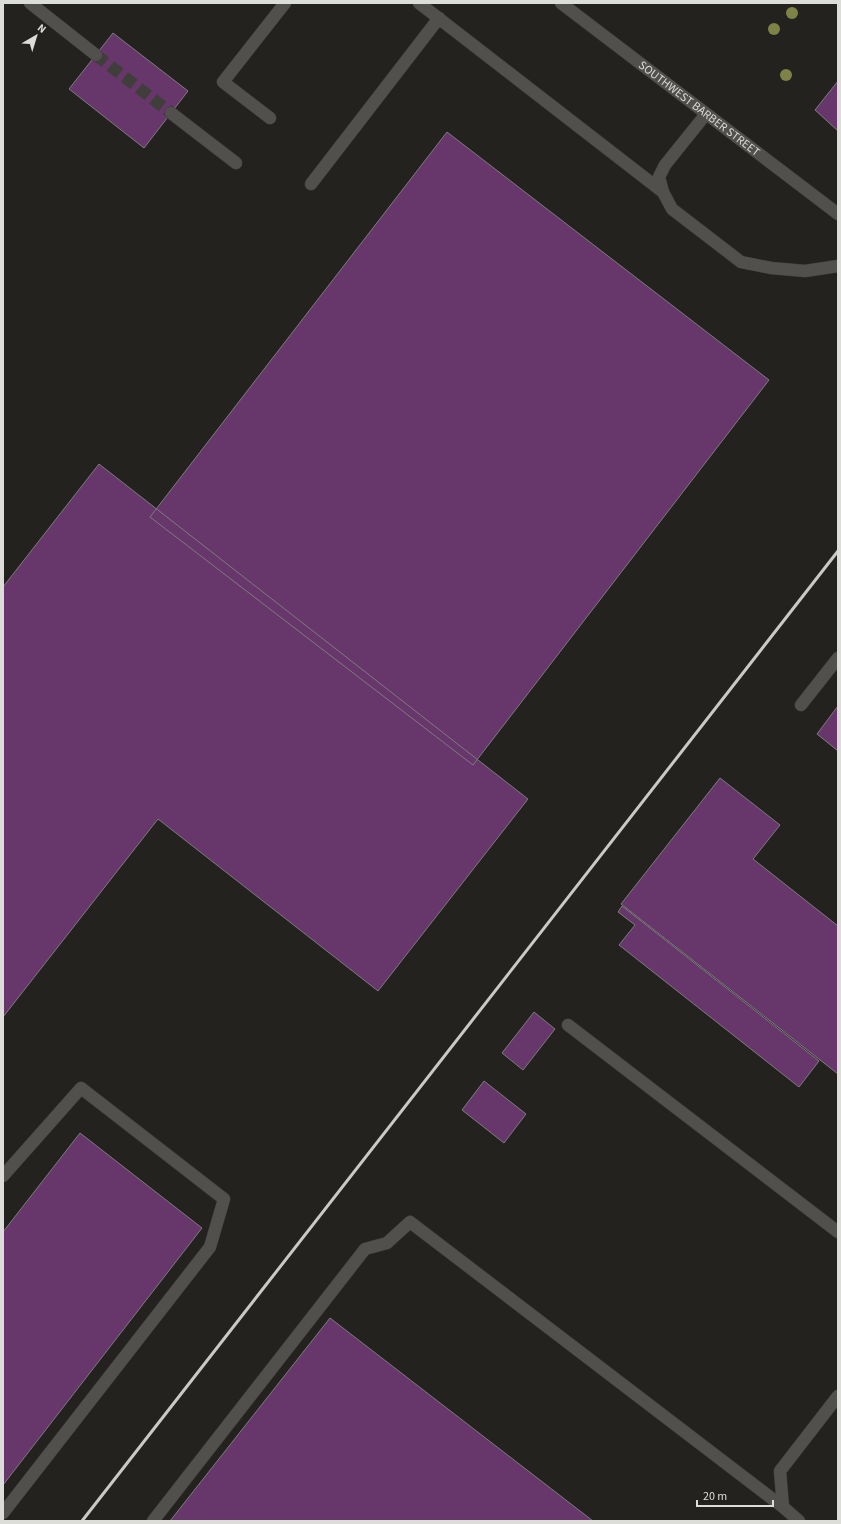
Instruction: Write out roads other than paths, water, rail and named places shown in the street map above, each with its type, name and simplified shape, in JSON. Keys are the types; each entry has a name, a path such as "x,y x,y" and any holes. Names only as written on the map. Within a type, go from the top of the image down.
{"street":[{"path":"30,3 96,55"},
{"path":"270,118 223,82 285,3"},
{"path":"419,3 663,192"},
{"name":"SOUTHWEST BARBER STREET","path":"561,3 838,214"},
{"path":"311,184 439,18"},
{"path":"171,113 236,163"},
{"path":"706,114 665,165 659,177 663,192 672,209 741,262 771,268 805,271 838,266"},
{"path":"801,705 838,658"},
{"path":"568,1026 838,1232"},
{"path":"3,1176 81,1088 224,1199 210,1247 3,1513"},
{"path":"153,1521 365,1249 386,1243 410,1222 783,1507 799,1521"},
{"path":"783,1507 780,1471 838,1396"}],"tunnel":[{"path":"96,55 171,113"}],"railway":[{"path":"82,1521 838,551"}]}
